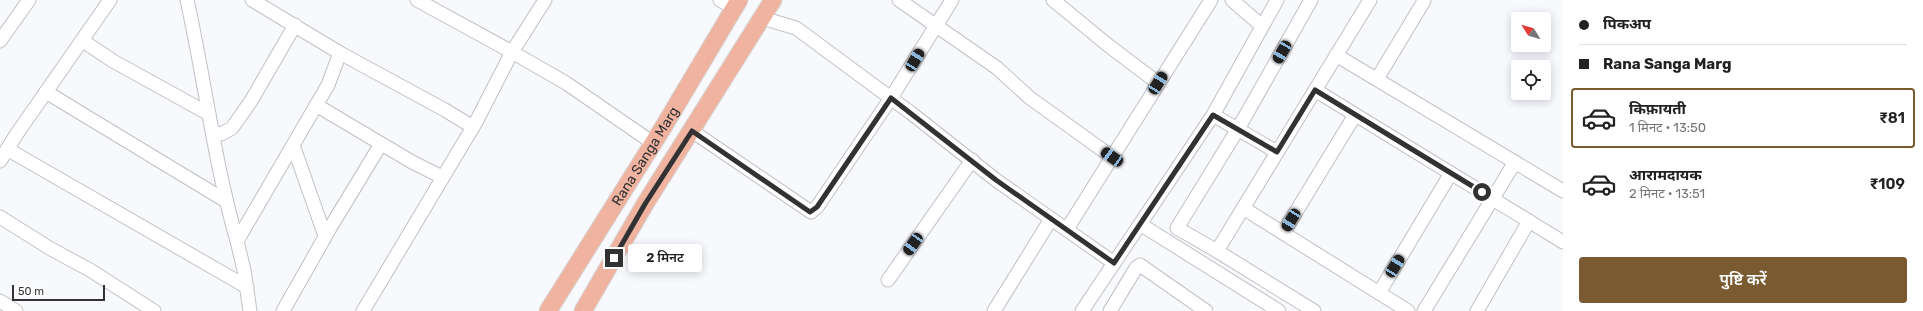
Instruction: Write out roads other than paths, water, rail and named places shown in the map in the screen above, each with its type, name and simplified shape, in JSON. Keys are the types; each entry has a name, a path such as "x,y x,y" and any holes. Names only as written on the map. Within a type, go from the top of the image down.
{"main road":[{"name":"Rana Sanga Marg","path":"583,311 645,204 773,0"},
{"name":"Rana Sanga Marg","path":"548,311 653,143 731,3"}],"street":[{"path":"0,161 110,0"},
{"path":"187,0 226,201 247,287 250,311"},
{"path":"252,0 340,53 445,110 473,127"},
{"path":"417,0 566,83 653,143"},
{"path":"363,311 473,127 512,52 545,0"},
{"path":"899,0 997,68 1030,98 1112,157"},
{"path":"692,131 810,212 817,207 891,98 952,0"},
{"path":"1053,0 1109,46 1158,83"},
{"path":"1067,229 1211,0"},
{"path":"1232,0 1262,26"},
{"path":"1082,311 1213,115 1277,0"},
{"path":"1311,0 1238,129 1178,228 1314,311"},
{"path":"1217,251 1370,0"},
{"path":"0,42 25,1"},
{"path":"1377,79 1424,1"},
{"path":"762,18 796,28 1051,219 1114,263"},
{"path":"213,132 221,134 232,128 251,101 295,25"},
{"path":"83,41 113,61 210,114"},
{"path":"237,241 328,85 340,53"},
{"path":"1336,55 1563,191"},
{"path":"1315,90 1563,242"},
{"path":"46,92 226,201"},
{"path":"316,105 381,144 442,177"},
{"path":"1213,115 1277,152"},
{"path":"1283,234 1355,115"},
{"path":"283,311 325,236 381,144"},
{"path":"293,145 325,236"},
{"path":"7,149 247,287"},
{"path":"888,280 972,160"},
{"path":"1424,311 1515,162"},
{"path":"1379,293 1451,173"},
{"path":"1242,208 1408,311"},
{"path":"0,217 51,249 90,270 154,311"},
{"path":"994,311 1051,219"},
{"path":"1477,311 1529,221"},
{"path":"1140,224 1279,311"},
{"path":"1110,311 1136,268 1140,265 1206,311"},
{"path":"0,301 16,311"}]}
